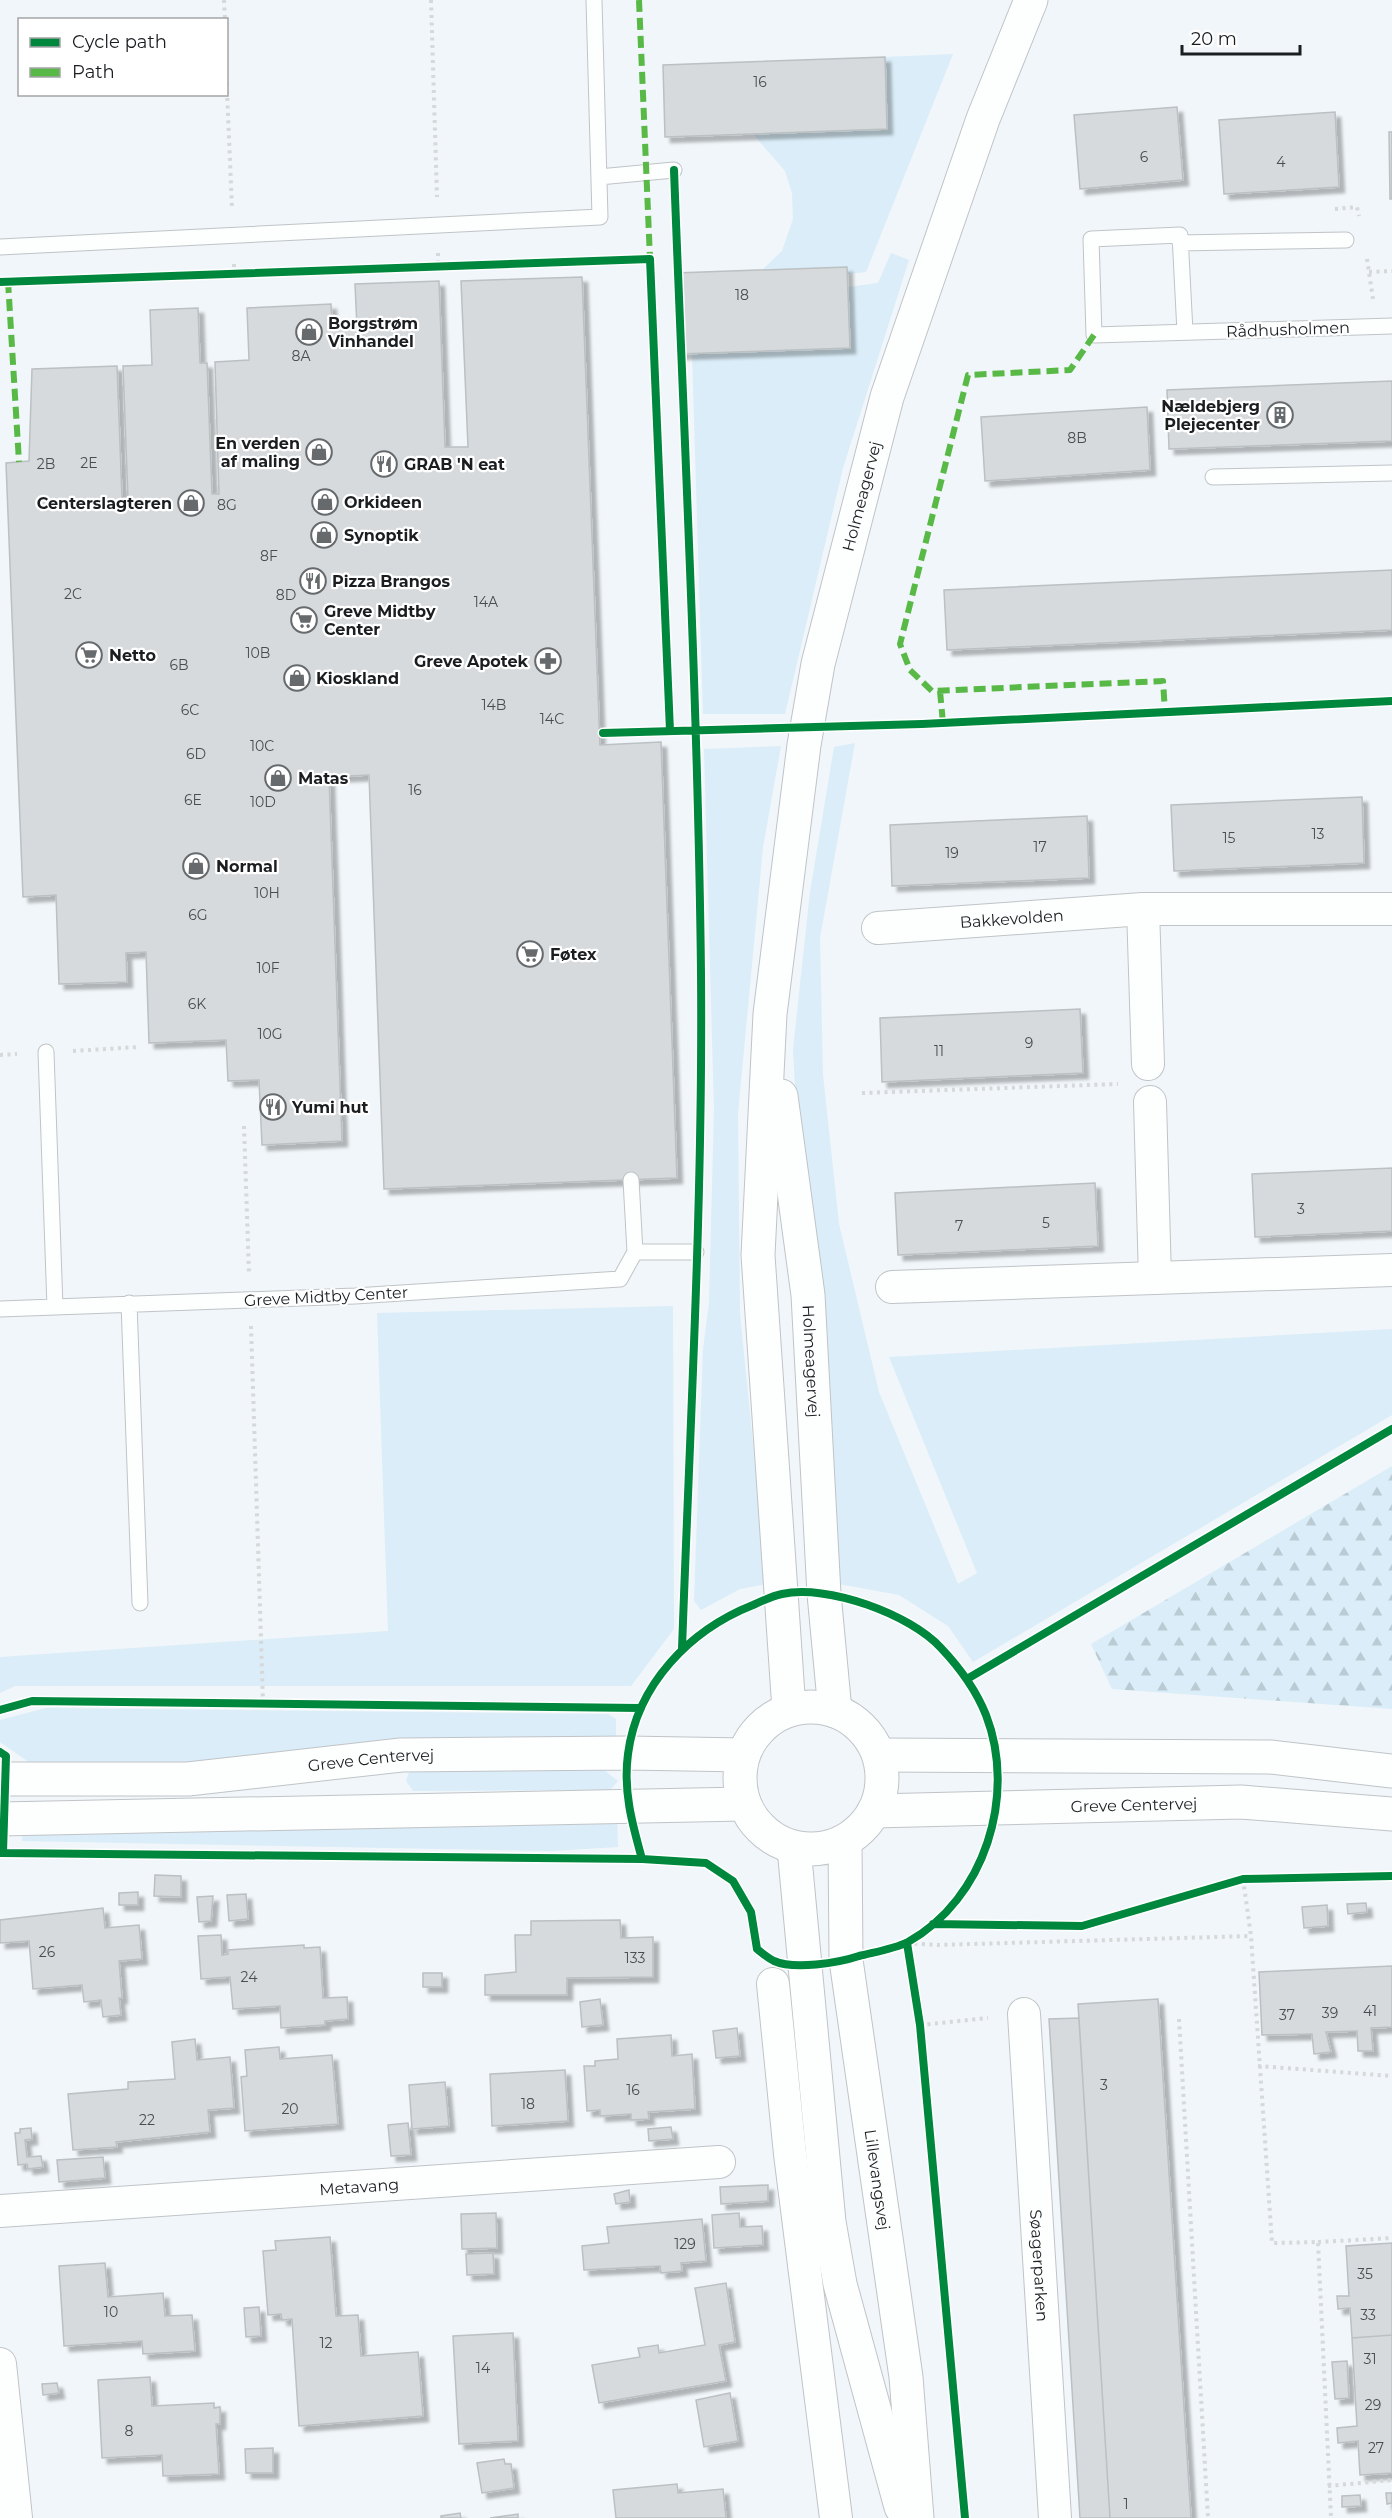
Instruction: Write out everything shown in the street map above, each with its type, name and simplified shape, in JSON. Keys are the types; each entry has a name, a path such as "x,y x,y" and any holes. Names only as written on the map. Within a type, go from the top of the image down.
{"street":[{"name":"Holmeagervej","path":"789,1710 758,1256 770,1014 804,745 821,652 887,397 983,119 1031,0"},
{"name":"Bakkevolden","path":"878,928 1143,909 1392,909"},
{"path":"1137,1074 1143,909"},
{"name":"Holmeagervej","path":"770,1014 808,1295 824,1594 835,1710"},
{"path":"1150,1102 1155,1278"},
{"path":"892,1287 1392,1269"},
{"path":"812,1706 835,1710 854,1720 868,1736 879,1755 882,1773 881,1793 874,1811 862,1829 845,1842 820,1850 794,1848 773,1839 756,1824 744,1804 739,1780 743,1755 753,1736 769,1720 789,1710 812,1706"},
{"name":"Greve Centervej","path":"0,1779 188,1779 401,1755 628,1753 743,1755"},
{"path":"879,1755 1270,1757 1392,1771"},
{"name":"Greve Centervej","path":"874,1811 1241,1802 1392,1814"},
{"path":"0,1819 744,1804"},
{"name":"Lillevangsvej","path":"845,1842 846,1960 906,2377 917,2518"},
{"path":"794,1848 829,2222 840,2284 904,2518"},
{"path":"773,1984 791,2165 836,2518"},
{"name":"Søagerparken","path":"1024,2014 1055,2518"},
{"name":"Metavang","path":"0,2211 719,2162"},
{"path":"0,2364 16,2518"}],"lane":[{"path":"0,247 600,218 594,0"},
{"path":"599,177 674,170"},
{"name":"Rådhusholmen","path":"1180,243 1180,235 1091,239 1094,335 1392,326"},
{"path":"1185,332 1180,243 1346,240"},
{"path":"1213,477 1392,473"},
{"path":"46,1052 56,1307"},
{"path":"631,1180 635,1252 696,1252"},
{"name":"Greve Midtby Center","path":"0,1309 250,1300 620,1279 635,1252"},
{"path":"129,1303 140,1603"}],"path":[{"path":"224,0 225,18"},
{"path":"431,0 438,266"},
{"path":"227,96 234,275"},
{"path":"427,266 450,265"},
{"path":"1370,272 1392,271"},
{"path":"222,275 245,274"},
{"path":"862,1093 1137,1074"},
{"path":"244,1126 263,1703"},
{"path":"252,1703 275,1703"},
{"path":"1243,1878 1251,1936 1258,2066 1272,2243 1392,2238"},
{"path":"1232,1882 1243,1878 1254,1878"},
{"path":"907,1943 915,1936"},
{"path":"846,1960 907,1943 938,1945 1251,1936"},
{"path":"907,1943 909,1954"},
{"path":"918,2014 921,2037"},
{"path":"920,2025 1024,2014"},
{"path":"1179,2019 1208,2518"},
{"path":"1258,2066 1392,2076"},
{"path":"1317,2242 1331,2518"},
{"path":"1328,2486 1392,2480"}],"green space":[{"path":"953,54 866,272 848,274 847,267 762,270 782,251 793,219 792,193 785,171 753,134 887,129 885,57"},
{"path":"891,253 909,260 843,468 785,714 703,714 692,353 850,348 848,287 878,283"},
{"path":"855,743 820,938 823,1075 839,1224 879,1392 958,1584 977,1573 889,1357 1392,1329 1392,1415 973,1662 948,1626 899,1595 839,1584 797,1126 793,1049 810,892 834,747"},
{"path":"781,746 763,847 738,1114 740,1313 767,1584 740,1589 701,1610 694,1601 703,1349 709,1303 714,1109 704,749"},
{"path":"673,1306 674,1629 631,1686 15,1686 0,1693 0,1657 388,1631 377,1313"},
{"path":"1392,1466 1392,1709 1112,1689 1091,1644"},
{"path":"46,1708 608,1714 616,1719 616,1745 216,1765 36,1767 0,1742 0,1720"},
{"path":"410,1769 604,1770 618,1781 610,1790 413,1791 406,1781"},
{"path":"617,1813 618,1847 551,1851 22,1841 23,1831"}],"building":[{"path":"885,57 887,129 665,137 663,65"},
{"path":"1177,107 1183,180 1080,189 1074,115"},
{"path":"1335,112 1339,187 1224,194 1219,120"},
{"path":"1389,132 1392,132 1392,199 1390,199"},
{"path":"847,267 850,348 678,354 675,273"},
{"name":"Greve Midtby Center","path":"582,277 600,745 661,742 677,1178 384,1189 369,775 329,777 342,1141 262,1145 259,1080 228,1081 226,1040 149,1043 146,952 126,953 127,982 59,984 56,895 23,897 6,463 29,461 32,369 117,366 122,498 128,498 123,366 152,365 150,310 198,308 200,363 207,363 212,494 219,494 215,362 249,360 247,308 331,304 332,328 357,327 355,284 439,281 445,447 468,447 461,281"},
{"name":"Nældebjerg Plejecenter","path":"1392,381 1392,441 1169,449 1167,390"},
{"path":"1147,407 1150,470 985,481 981,417"},
{"path":"1392,570 1392,630 947,650 944,590"},
{"path":"1362,797 1364,863 1174,871 1171,805"},
{"path":"1087,816 1089,878 892,886 890,825"},
{"path":"1080,1009 1083,1073 882,1082 880,1018"},
{"path":"1392,1168 1392,1231 1255,1237 1252,1174"},
{"path":"1095,1183 1098,1246 898,1255 895,1193"},
{"path":"155,1875 181,1876 181,1897 154,1896"},
{"path":"138,1892 138,1905 119,1905 119,1893"},
{"path":"246,1894 248,1919 229,1921 227,1895"},
{"path":"213,1896 211,1921 199,1922 197,1897"},
{"path":"1366,1903 1367,1912 1348,1914 1347,1904"},
{"path":"1327,1905 1328,1926 1304,1928 1302,1907"},
{"path":"103,1908 105,1928 139,1925 142,1959 119,1961 121,2015 103,2017 101,2000 84,2002 82,1985 33,1989 29,1941 0,1943 0,1920"},
{"path":"620,1920 621,1938 653,1937 653,1977 567,1978 567,1995 485,1995 485,1975 516,1972 515,1935 531,1935 531,1921"},
{"path":"221,1935 222,1955 228,1954 228,1950 304,1945 304,1948 320,1947 323,1998 347,1997 348,2019 325,2021 325,2025 281,2028 280,2006 233,2009 230,1977 201,1979 198,1936"},
{"path":"1392,1966 1392,2027 1371,2028 1373,2051 1358,2051 1357,2031 1326,2032 1331,2052 1314,2054 1312,2034 1262,2035 1259,1972"},
{"path":"423,1973 442,1973 442,1987 423,1987"},
{"path":"600,1999 603,2025 582,2027 580,2002"},
{"path":"1158,1999 1191,2518 1110,2518 1078,2004"},
{"path":"1079,2018 1110,2518 1080,2518 1049,2019"},
{"path":"737,2028 740,2056 716,2058 713,2031"},
{"path":"671,2035 672,2056 692,2054 695,2109 648,2112 649,2119 631,2120 631,2114 600,2116 600,2110 587,2111 584,2066 595,2066 595,2061 618,2059 617,2039"},
{"path":"195,2039 197,2060 230,2057 234,2108 208,2110 210,2132 116,2142 117,2147 73,2150 68,2094 128,2089 128,2082 175,2079 172,2042"},
{"path":"279,2047 280,2059 332,2055 338,2124 245,2131 241,2077 247,2076 245,2050"},
{"path":"565,2070 568,2121 492,2126 490,2074"},
{"path":"445,2082 449,2126 412,2129 409,2085"},
{"path":"408,2123 411,2155 391,2156 388,2125"},
{"path":"671,2127 673,2139 649,2141 648,2129"},
{"path":"31,2128 32,2139 25,2140 27,2157 41,2156 43,2167 28,2169 27,2164 18,2165 15,2133 20,2133 20,2129"},
{"path":"103,2157 105,2178 59,2182 57,2160"},
{"path":"768,2185 768,2201 721,2204 720,2187"},
{"path":"629,2190 630,2202 616,2204 614,2194"},
{"path":"496,2213 497,2248 462,2249 461,2214"},
{"path":"739,2213 740,2227 762,2226 763,2245 714,2248 712,2215"},
{"path":"702,2219 706,2261 681,2263 682,2271 661,2273 660,2266 584,2270 582,2246 609,2243 607,2227"},
{"path":"330,2237 336,2316 358,2315 361,2356 418,2352 423,2416 299,2426 292,2319 282,2320 281,2314 268,2315 263,2251 276,2250 275,2241"},
{"path":"1392,2243 1392,2335 1352,2338 1350,2308 1338,2309 1337,2296 1349,2296 1346,2246"},
{"path":"493,2253 494,2274 467,2275 466,2254"},
{"path":"105,2263 108,2297 163,2293 165,2316 192,2315 195,2351 143,2354 142,2341 64,2346 59,2266"},
{"path":"726,2283 735,2342 719,2345 726,2381 599,2403 592,2365 640,2357 638,2348 658,2345 659,2353 705,2345 695,2288"},
{"path":"259,2307 261,2336 246,2337 244,2308"},
{"path":"513,2333 518,2441 459,2444 453,2336"},
{"path":"1392,2335 1392,2473 1360,2475 1358,2441 1338,2443 1337,2428 1357,2426 1352,2338"},
{"path":"1347,2361 1349,2398 1335,2399 1332,2362"},
{"path":"150,2377 152,2406 214,2403 214,2408 220,2407 220,2424 216,2424 219,2474 163,2476 162,2455 102,2458 98,2380"},
{"path":"57,2383 59,2393 43,2395 42,2384"},
{"path":"730,2393 738,2441 704,2447 696,2400"},
{"path":"273,2448 273,2473 246,2473 245,2449"},
{"path":"504,2459 505,2464 511,2464 514,2488 482,2493 477,2463"},
{"path":"677,2484 678,2493 723,2489 726,2518 616,2518 613,2490"},
{"path":"1386,2493 1392,2493 1392,2503 1387,2504"},
{"path":"1360,2495 1361,2506 1342,2507 1342,2496"},
{"path":"460,2513 461,2518 441,2518 441,2516"},
{"path":"518,2514 518,2518 490,2518"}],"marked path":[{"path":"639,0 650,259"},
{"path":"8,281 19,462"},
{"path":"1094,335 1070,370 968,375 900,644 910,670 932,691 1163,681 1165,712"},
{"path":"940,691 943,723"}],"cycle path":[{"path":"674,170 694,672 701,973 698,1226 682,1649"},
{"path":"0,282 650,259 670,731"},
{"path":"603,733 922,724 1392,701"},
{"path":"967,1679 1392,1429"},
{"path":"0,1853 642,1859 706,1863 733,1881 751,1912 757,1949 772,1960 783,1964 828,1963 897,1947 908,1942 935,1923 957,1900 975,1872 988,1842 995,1811 998,1778 995,1746 986,1715 967,1680 941,1648 927,1636 889,1613 867,1604 821,1593 800,1592 767,1599 730,1616 708,1629 688,1645 670,1663 642,1705 633,1729 627,1768 632,1820 642,1859"},
{"path":"0,1710 32,1701 641,1708"},
{"path":"0,1752 6,1756 3,1853"},
{"path":"933,1924 1082,1926 1243,1879 1392,1876"},
{"path":"907,1943 920,2025 965,2518"}],"place":[{"name":"Borgstrøm Vinhandel","path":"309,332"},
{"name":"Nældebjerg Plejecenter","path":"1280,415"},
{"name":"En verden af maling","path":"319,452"},
{"name":"GRAB 'N eat","path":"384,464"},
{"name":"Orkideen","path":"325,502"},
{"name":"Centerslagteren","path":"191,503"},
{"name":"Synoptik","path":"324,535"},
{"name":"Pizza Brangos","path":"313,581"},
{"name":"Greve Midtby Center","path":"304,620"},
{"name":"Netto","path":"89,655"},
{"name":"Greve Apotek","path":"548,661"},
{"name":"Kioskland","path":"297,678"},
{"name":"Matas","path":"278,778"},
{"name":"Normal","path":"196,866"},
{"name":"Føtex","path":"530,954"},
{"name":"Yumi hut","path":"273,1107"}]}
